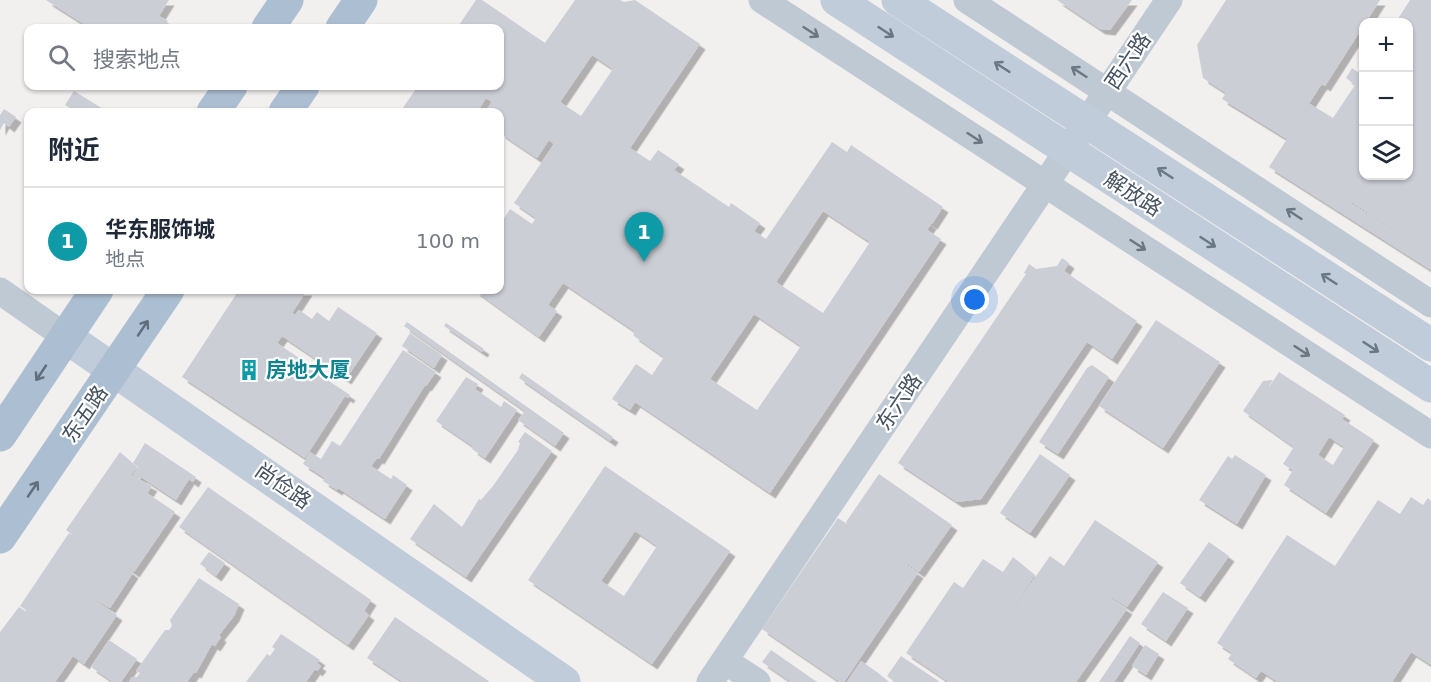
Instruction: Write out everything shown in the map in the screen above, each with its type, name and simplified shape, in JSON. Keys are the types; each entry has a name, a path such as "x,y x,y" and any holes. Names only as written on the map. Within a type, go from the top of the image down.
{"main road":[{"path":"271,24 287,0"},
{"path":"345,24 361,0"},
{"name":"解放路","path":"837,0 1431,386"},
{"name":"解放路","path":"898,0 1431,345"},
{"path":"216,108 228,90"},
{"path":"288,108 300,90"},
{"path":"0,435 94,294"},
{"name":"东五路","path":"0,537 165,294"},
{"name":"尚俭路","path":"66,337 564,682"}],"street":[{"path":"762,0 1431,435"},
{"path":"967,0 1431,304"},
{"name":"西六路","path":"1087,122 1169,0"},
{"name":"东六路","path":"718,672 1087,122"},
{"name":"尚俭路","path":"0,291 66,337"},
{"path":"718,672 757,682"}],"building":[{"path":"46,0 169,0 159,16 168,21 166,24 84,24"},
{"path":"476,0 482,0 545,43 575,0 620,0 624,2 635,0 700,44 630,148 650,161 658,150 679,164 674,170 729,207 731,203 760,223 754,231 766,239 832,142 847,152 851,145 943,207 932,224 924,219 931,224 927,230 941,239 770,493 635,402 630,410 612,399 636,364 652,375 664,357 634,336 633,330 563,283 548,305 557,311 539,337 480,294 504,294 504,219 510,209 532,224 536,218 514,203 554,144 549,140 537,158 504,136 504,108 488,108 492,102 486,98 480,108 403,108 415,90 504,90 504,24 460,24","holes":["592,55 613,69 581,116 560,102","823,211 870,242 823,313 776,282","754,314 801,346 757,410 710,379"]},
{"path":"1057,0 1132,0 1110,30 1100,29"},
{"path":"1226,0 1380,0 1368,18 1359,18 1359,33 1325,86 1322,84 1319,88 1288,137 1310,104 1333,118 1355,85 1346,78 1352,68 1359,73 1359,180 1413,180 1413,18 1399,18 1410,0 1431,0 1431,270 1269,167 1287,139 1222,99 1226,93 1203,78 1197,45","holes":["1346,200 1353,203 1410,241"]},
{"path":"74,91 102,108 70,108 65,105"},
{"path":"4,109 16,117 9,127 4,123 0,130 0,115"},
{"path":"1062,258 1069,263 1064,271 1137,321 1112,359 1087,342 981,499 957,502 898,463 1026,274 1024,273 1029,264 1036,269 1057,266"},
{"name":"房地大厦","path":"236,294 304,294 292,313 295,315 299,310 312,319 317,312 329,321 338,307 377,333 346,379 282,336 277,343 302,360 300,362 350,395 348,398 345,396 305,458 182,377"},
{"path":"1156,320 1220,362 1163,448 1099,406"},
{"path":"407,322 564,433 555,446 518,420 525,411 404,326"},
{"path":"446,323 484,349 482,352 444,326"},
{"path":"410,333 442,355 434,368 402,346"},
{"path":"403,350 436,372 425,385 379,459 377,458 371,466 391,479 393,475 407,485 385,519 338,488 337,490 323,481 325,478 303,464 310,452 321,459 332,441 340,446"},
{"path":"1092,365 1109,377 1058,454 1039,442 1087,368"},
{"path":"1279,372 1345,415 1342,419 1374,440 1326,513 1284,485 1293,470 1283,464 1294,447 1243,411 1263,381 1273,380 1255,409","holes":["1329,437 1344,447 1333,465 1318,455"]},
{"path":"522,373 613,437 610,441 519,378"},
{"path":"466,377 478,384 475,389 501,407 504,401 517,410 485,458 472,449 474,447 436,421"},
{"path":"525,432 552,451 466,577 410,539 434,504 462,527 479,499 481,500 493,486 518,450 520,443 518,442"},
{"path":"145,443 196,477 193,482 189,479 176,500 141,477 140,479 133,475 138,467 133,463"},
{"path":"120,452 137,467 131,475 152,486 147,493 175,512 134,572 112,557 133,573 110,608 87,595 117,615 84,664 73,656 55,682 0,682 0,632 19,607 61,634 20,606 69,533 79,539 66,530"},
{"path":"1040,454 1070,475 1030,533 1000,513"},
{"path":"1235,455 1266,475 1237,524 1199,500 1228,456 1232,459"},
{"path":"605,466 730,551 652,664 528,580","holes":["635,531 657,546 624,596 601,581"]},
{"path":"879,474 952,525 919,572 868,537 918,573 844,682 840,682 762,629 838,518 847,524 846,522"},
{"path":"208,487 371,600 364,611 369,615 348,645 179,527"},
{"path":"1411,497 1423,505 1428,498 1431,501 1431,665 1411,652 1392,682 1278,682 1261,671 1256,678 1228,659 1232,653 1217,643 1287,535 1335,566 1378,500 1400,514"},
{"path":"1095,520 1158,562 1127,607 1071,571 1127,609 1076,682 949,682 906,653 954,582 963,588 983,559 1003,572 1013,557 1035,575 997,632 1050,556 1064,566"},
{"path":"1209,542 1229,556 1200,597 1180,583"},
{"path":"209,552 225,563 216,576 200,564"},
{"path":"199,578 239,604 234,616 219,635 221,637 215,646 212,644 196,673 194,672 187,682 129,682 132,677 137,677 140,673 136,671 165,630 169,630 172,626 170,620"},
{"path":"1163,592 1188,608 1166,641 1141,624"},
{"path":"395,617 490,682 403,682 367,658"},
{"path":"281,634 320,660 317,663 321,666 317,671 315,669 306,682 246,682 267,654 270,656 275,649 272,647"},
{"path":"1130,636 1140,643 1114,682 1099,682"},
{"path":"109,640 137,659 121,682 113,682 91,667"},
{"path":"1145,645 1159,654 1146,675 1132,666"},
{"path":"771,650 817,682 791,682 762,662"},
{"path":"901,656 940,682 895,682 887,676"},
{"path":"861,661 877,672 889,682 847,682"}],"place":[{"name":"华东服饰城","path":"644,262"},
{"name":"房地大厦","path":"249,370"}]}
